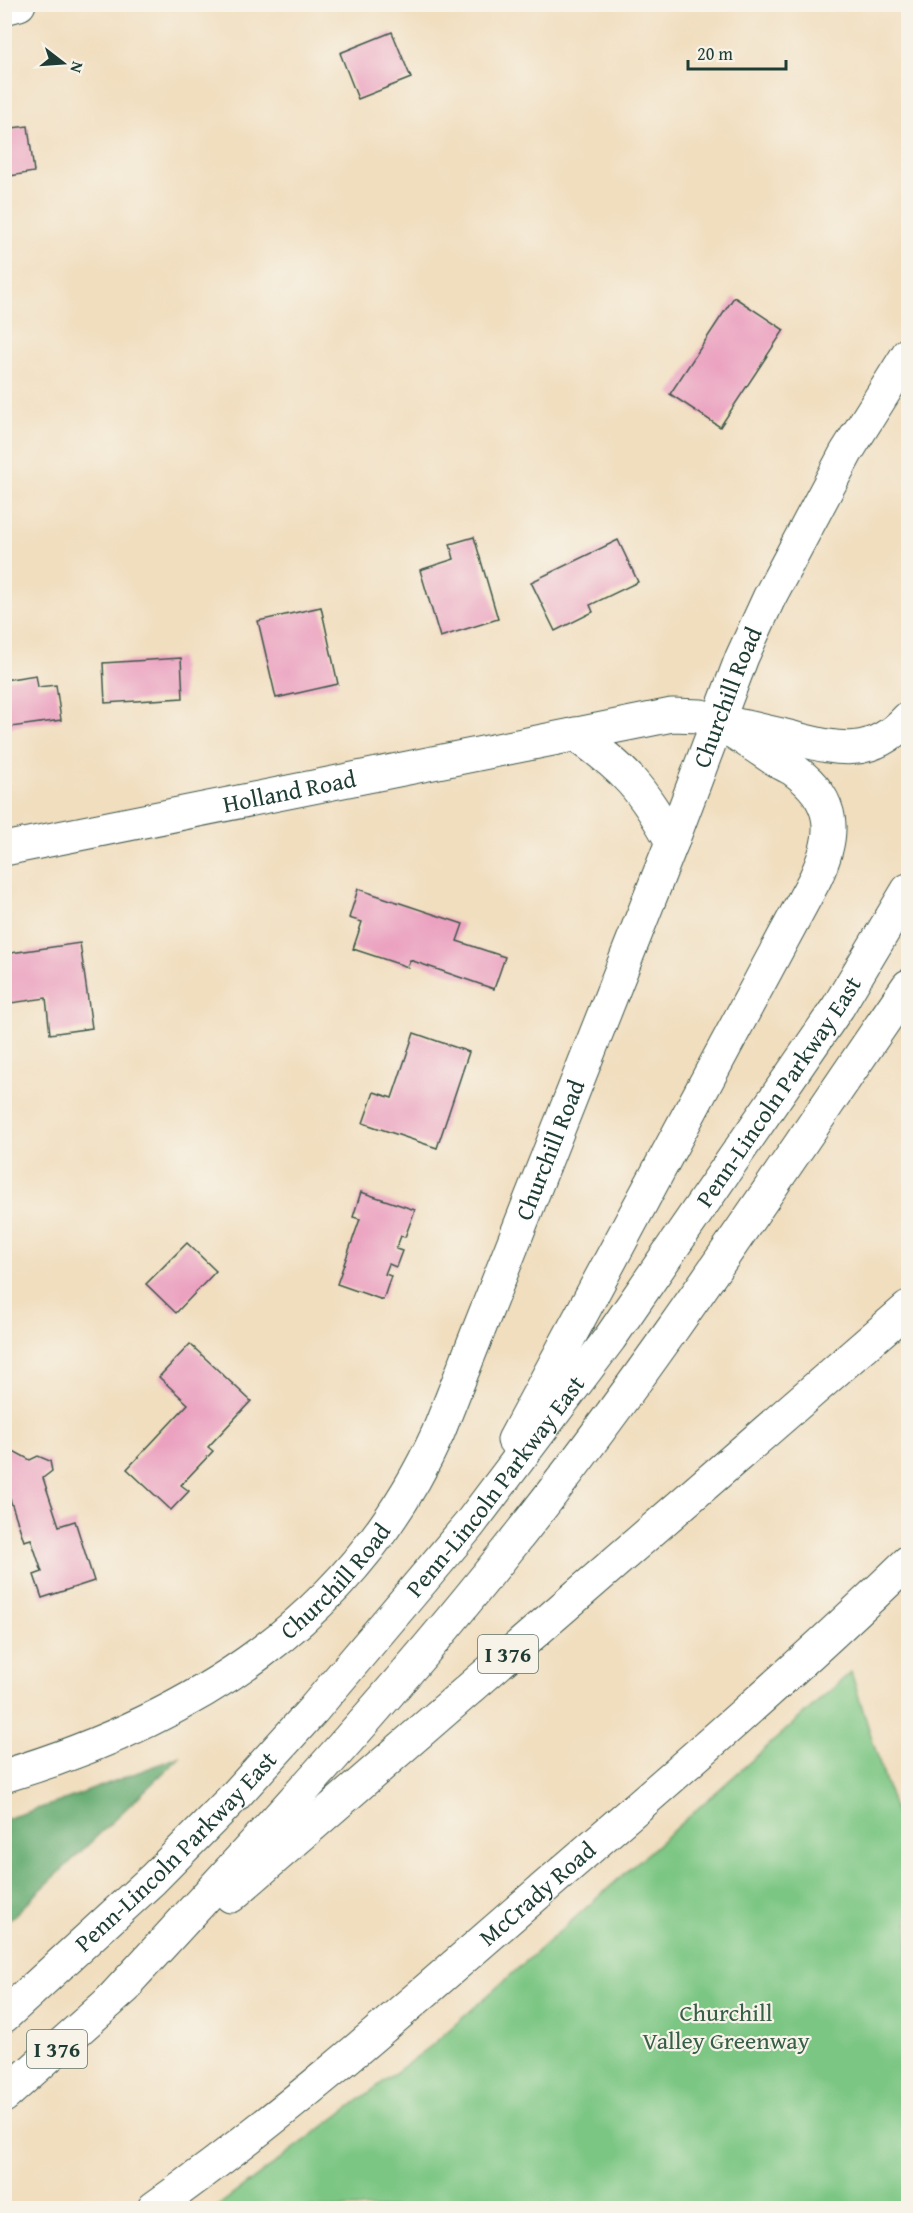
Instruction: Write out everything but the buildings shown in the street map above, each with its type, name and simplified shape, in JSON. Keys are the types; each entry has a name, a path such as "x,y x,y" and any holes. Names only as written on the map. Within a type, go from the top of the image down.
{"main road":[{"path":"4,8 19,4"},
{"name":"Churchill Road","path":"4,1776 105,1741 150,1720 231,1674 300,1623 332,1591 387,1522 423,1466 672,842 716,721 760,618 846,453 909,354"},
{"name":"Holland Road","path":"4,849 672,715 701,716 788,736 808,744 848,748 867,745 885,738 909,718"},
{"path":"469,1525 815,879 829,844 830,825 827,808 819,793 792,769 716,721"},
{"path":"575,735 608,757 640,789 672,842"},
{"name":"Penn-Lincoln Parkway East","path":"4,2016 145,1887 234,1797 321,1701 469,1525 610,1338 838,1007 909,890"},
{"path":"838,1007 909,911"},
{"path":"109,2002 356,1732 519,1536 648,1365 909,986"},
{"name":"I 376","path":"4,2096 109,2002 909,1308"},
{"name":"McCrady Road","path":"154,2208 283,2112 375,2035 738,1720 909,1562"}],"green space":[{"name":"Churchill Valley Greenway","path":"851,1672 908,1853 908,2208 215,2208 431,2046"},
{"path":"181,1756 5,1924 5,1819 59,1802"}]}
